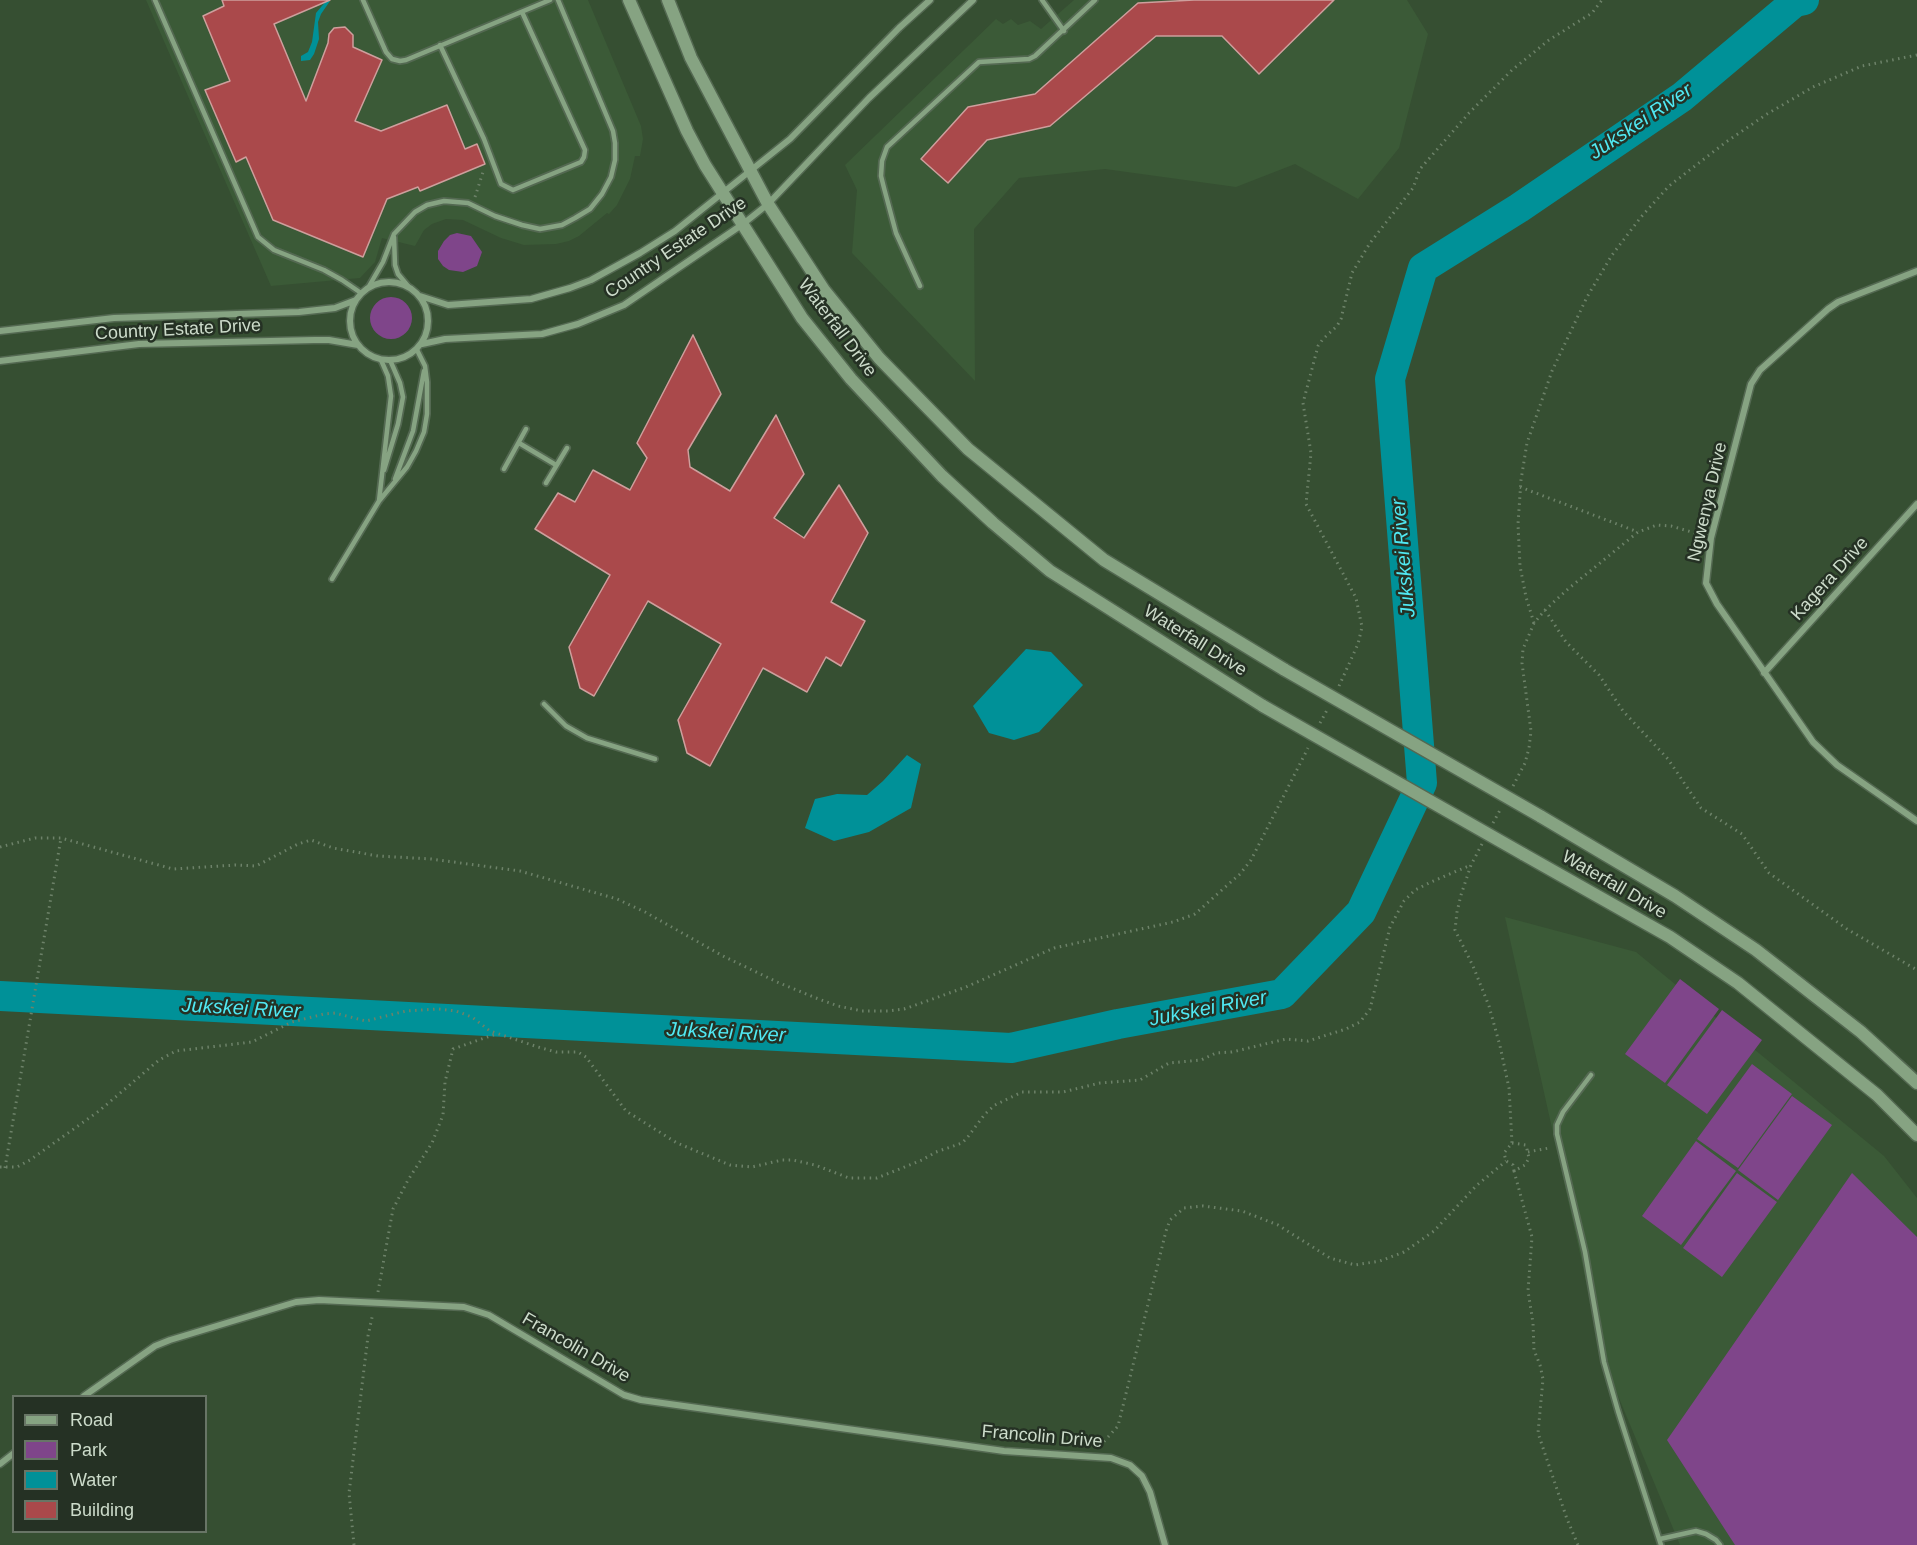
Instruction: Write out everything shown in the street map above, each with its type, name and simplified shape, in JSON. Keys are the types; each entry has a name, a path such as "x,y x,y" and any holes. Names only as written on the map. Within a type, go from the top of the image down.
{"main road":[{"name":"Waterfall Drive","path":"629,0 687,131 722,192 802,318 851,379 942,476 993,523 1050,571 1263,706 1670,937 1738,983 1877,1095 1917,1136"},
{"name":"Waterfall Drive","path":"668,0 691,58 768,204 824,290 879,358 968,449 1104,560 1285,670 1675,896 1756,950 1861,1032 1917,1083"}],"street":[{"name":"Country Estate Drive","path":"420,296 448,305 531,300 591,280 675,231 790,139 899,28 930,0"},
{"name":"Country Estate Drive","path":"419,347 445,339 542,334 578,324 624,304 743,224 768,204 869,98 973,0"},
{"name":"Ngwenya Drive","path":"1917,271 1838,302 1760,370 1751,384 1711,538 1706,583 1710,593 1764,673 1823,753 1859,782 1917,821"},
{"path":"388,281 408,286 420,296 429,320 427,332 419,347 405,357 390,360 381,360 365,352 352,334 350,322 351,311 362,293 368,288 388,281"},
{"name":"Country Estate Drive","path":"0,331 114,318 299,312 335,308 356,300"},
{"name":"Country Estate Drive","path":"0,361 139,345 329,340 358,345"},
{"name":"Kagera Drive","path":"1764,673 1917,504"},
{"name":"Francolin Drive","path":"85,1395 142,1354 170,1340 296,1302 319,1300 475,1309 489,1315 624,1395 640,1400 964,1446 1111,1458 1130,1465 1138,1471 1149,1492 1165,1545"},
{"path":"0,1464 12,1455"}],"lane":[{"path":"155,0 258,237 274,250 324,270 362,293"},
{"path":"363,0 386,52 392,59 406,60 550,0"},
{"path":"368,288 383,262 394,234 415,212 427,205 456,201 473,205 495,216 522,225 540,229 562,225 590,209 602,194 611,177 615,152 612,130 558,0"},
{"path":"1042,0 1064,31"},
{"path":"920,286 896,232 884,188 881,168 887,147 979,62 1035,57 1095,0"},
{"path":"440,45 484,139 501,184 513,190 581,162 585,150 522,12"},
{"path":"394,234 395,265 401,279 408,286"},
{"path":"332,579 379,501 412,459 424,432 427,414 425,366 419,347"},
{"path":"379,501 391,396 388,376 381,360"},
{"path":"381,481 398,424 403,397 400,383 390,360"},
{"path":"393,483 413,431 425,366"},
{"path":"504,469 526,429"},
{"path":"519,443 556,465"},
{"path":"546,483 567,448"},
{"path":"544,704 566,726 587,738 655,759"},
{"path":"1591,1075 1557,1125 1585,1252 1604,1362 1661,1542 1696,1531 1706,1534 1720,1545"}],"path":[{"path":"1336,692 1359,644 1362,627 1356,598 1306,504 1311,453 1303,403 1318,346 1341,319 1352,273 1370,243 1413,188 1420,169 1469,113 1512,70 1549,40 1592,13 1602,0"},
{"path":"1534,622 1520,566 1518,524 1520,487 1527,442 1552,371 1587,297 1612,255 1641,217 1669,186 1725,142 1813,87 1862,66 1917,55"},
{"path":"473,205 486,163"},
{"path":"1520,487 1638,532"},
{"path":"1510,792 1525,763 1529,748 1531,731 1522,663 1523,649 1534,622 1545,610 1638,532 1658,525 1684,529 1711,538"},
{"path":"1545,610 1566,642 1599,675 1623,711 1668,759 1701,808 1742,834 1769,873 1847,929 1917,969"},
{"path":"1315,733 1331,702"},
{"path":"0,847 35,838 61,838 173,869 256,866 298,844 311,840 333,848 378,856 431,859 520,872 617,899 645,912 723,956 816,998 862,1011 888,1011 927,1002 1054,948 1173,922 1195,914 1240,874 1251,860 1310,743"},
{"path":"1490,829 1505,801"},
{"path":"5,1168 61,838"},
{"path":"1485,838 1471,865 1457,912 1455,930 1489,1006 1509,1088 1512,1143 1504,1154 1506,1161 1513,1165 1532,1238 1527,1291 1533,1323 1534,1350 1543,1379 1538,1433 1567,1520 1578,1545"},
{"path":"0,841 9,845"},
{"path":"0,1167 17,1167 30,1160 99,1111 159,1060 176,1051 252,1042 292,1022 324,1014 335,1014 366,1021 413,1010 456,1011 472,1017 496,1034 555,1052 578,1052 586,1057 626,1111 677,1143 730,1165 752,1167 782,1160 794,1160 849,1178 877,1178 962,1143 995,1105 1022,1092 1063,1092 1100,1083 1140,1080 1169,1063 1202,1060 1216,1053 1232,1052 1286,1039 1308,1041 1360,1022 1370,1009 1390,927 1404,901 1423,886 1471,865"},
{"path":"354,1545 349,1493 368,1336 381,1280 393,1209 408,1180 432,1143 443,1115 445,1082 453,1049 496,1034"},
{"path":"1512,1143 1526,1145 1529,1158 1524,1165 1514,1171"},
{"path":"1528,1152 1560,1146"},
{"path":"1092,1455 1118,1426 1166,1231 1170,1220 1184,1208 1203,1206 1242,1211 1278,1225 1330,1258 1355,1265 1380,1261 1404,1252 1434,1231 1476,1186 1506,1161"}],"shaded area":[{"path":"146,0 588,0 641,126 643,139 640,156 635,156 630,179 617,205 609,214 607,213 579,236 569,241 556,244 524,245 501,238 463,220 446,219 424,230 415,246 382,238 375,262 360,278 271,286"},
{"path":"1074,0 1407,0 1428,34 1399,148 1358,199 1295,164 1236,187 1105,169 1019,178 974,229 975,381 852,253 857,190 845,165 996,19 1003,24 1011,19 1018,25 1030,21 1041,29"},
{"path":"1505,917 1636,952 1884,1156 1917,1198 1917,1545 1680,1545 1604,1362"}],"green space":[{"path":"457,233 471,236 482,252 477,266 463,272 449,270 438,259 438,251 444,241 450,235"},
{"path":"391,297 399,298 406,303 411,310 411,326 406,333 399,338 391,339 383,338 376,333 371,326 370,318 371,310 376,303 383,298"},
{"path":"1680,979 1719,1009 1665,1083 1625,1054"},
{"path":"1722,1010 1762,1040 1707,1114 1667,1085"},
{"path":"1752,1064 1792,1094 1738,1168 1697,1139"},
{"path":"1792,1096 1832,1125 1778,1200 1738,1170"},
{"path":"1696,1141 1736,1171 1681,1245 1642,1216"},
{"path":"1737,1173 1777,1202 1722,1277 1683,1248"},
{"path":"1852,1173 1917,1237 1917,1545 1735,1545 1667,1440"}],"water":[{"path":"327,0 330,1 318,22 319,39 314,54 310,60 301,61 301,56 308,52 312,42 316,13"},
{"path":"1026,649 1051,652 1083,685 1039,732 1014,740 989,733 973,706"},
{"path":"907,755 921,764 911,808 869,832 834,841 805,828 815,799 837,794 867,795"}],"building":[{"path":"222,0 330,0 274,24 306,101 328,43 329,34 334,28 345,27 353,35 353,47 382,60 355,121 381,131 447,105 465,149 477,144 485,164 420,191 418,187 387,199 363,257 273,220 246,157 236,162 205,90 230,81 203,16 224,6"},
{"path":"1194,0 1334,0 1259,74 1222,36 1156,36 1050,126 987,140 948,183 921,159 968,107 1035,94 1138,3"},
{"path":"693,335 721,394 688,450 690,467 730,491 776,415 804,474 774,518 804,538 839,485 868,533 831,602 865,621 841,666 826,657 807,692 763,668 710,766 687,753 678,720 721,644 648,601 594,696 580,688 569,647 610,575 535,529 558,493 575,502 593,470 630,490 647,458 637,443"}],"waterway":[{"name":"Jukskei River","path":"0,996 1011,1048 1118,1024 1282,994 1361,912 1422,783 1390,379 1423,268 1519,208 1682,97 1795,2 1804,0"}]}
